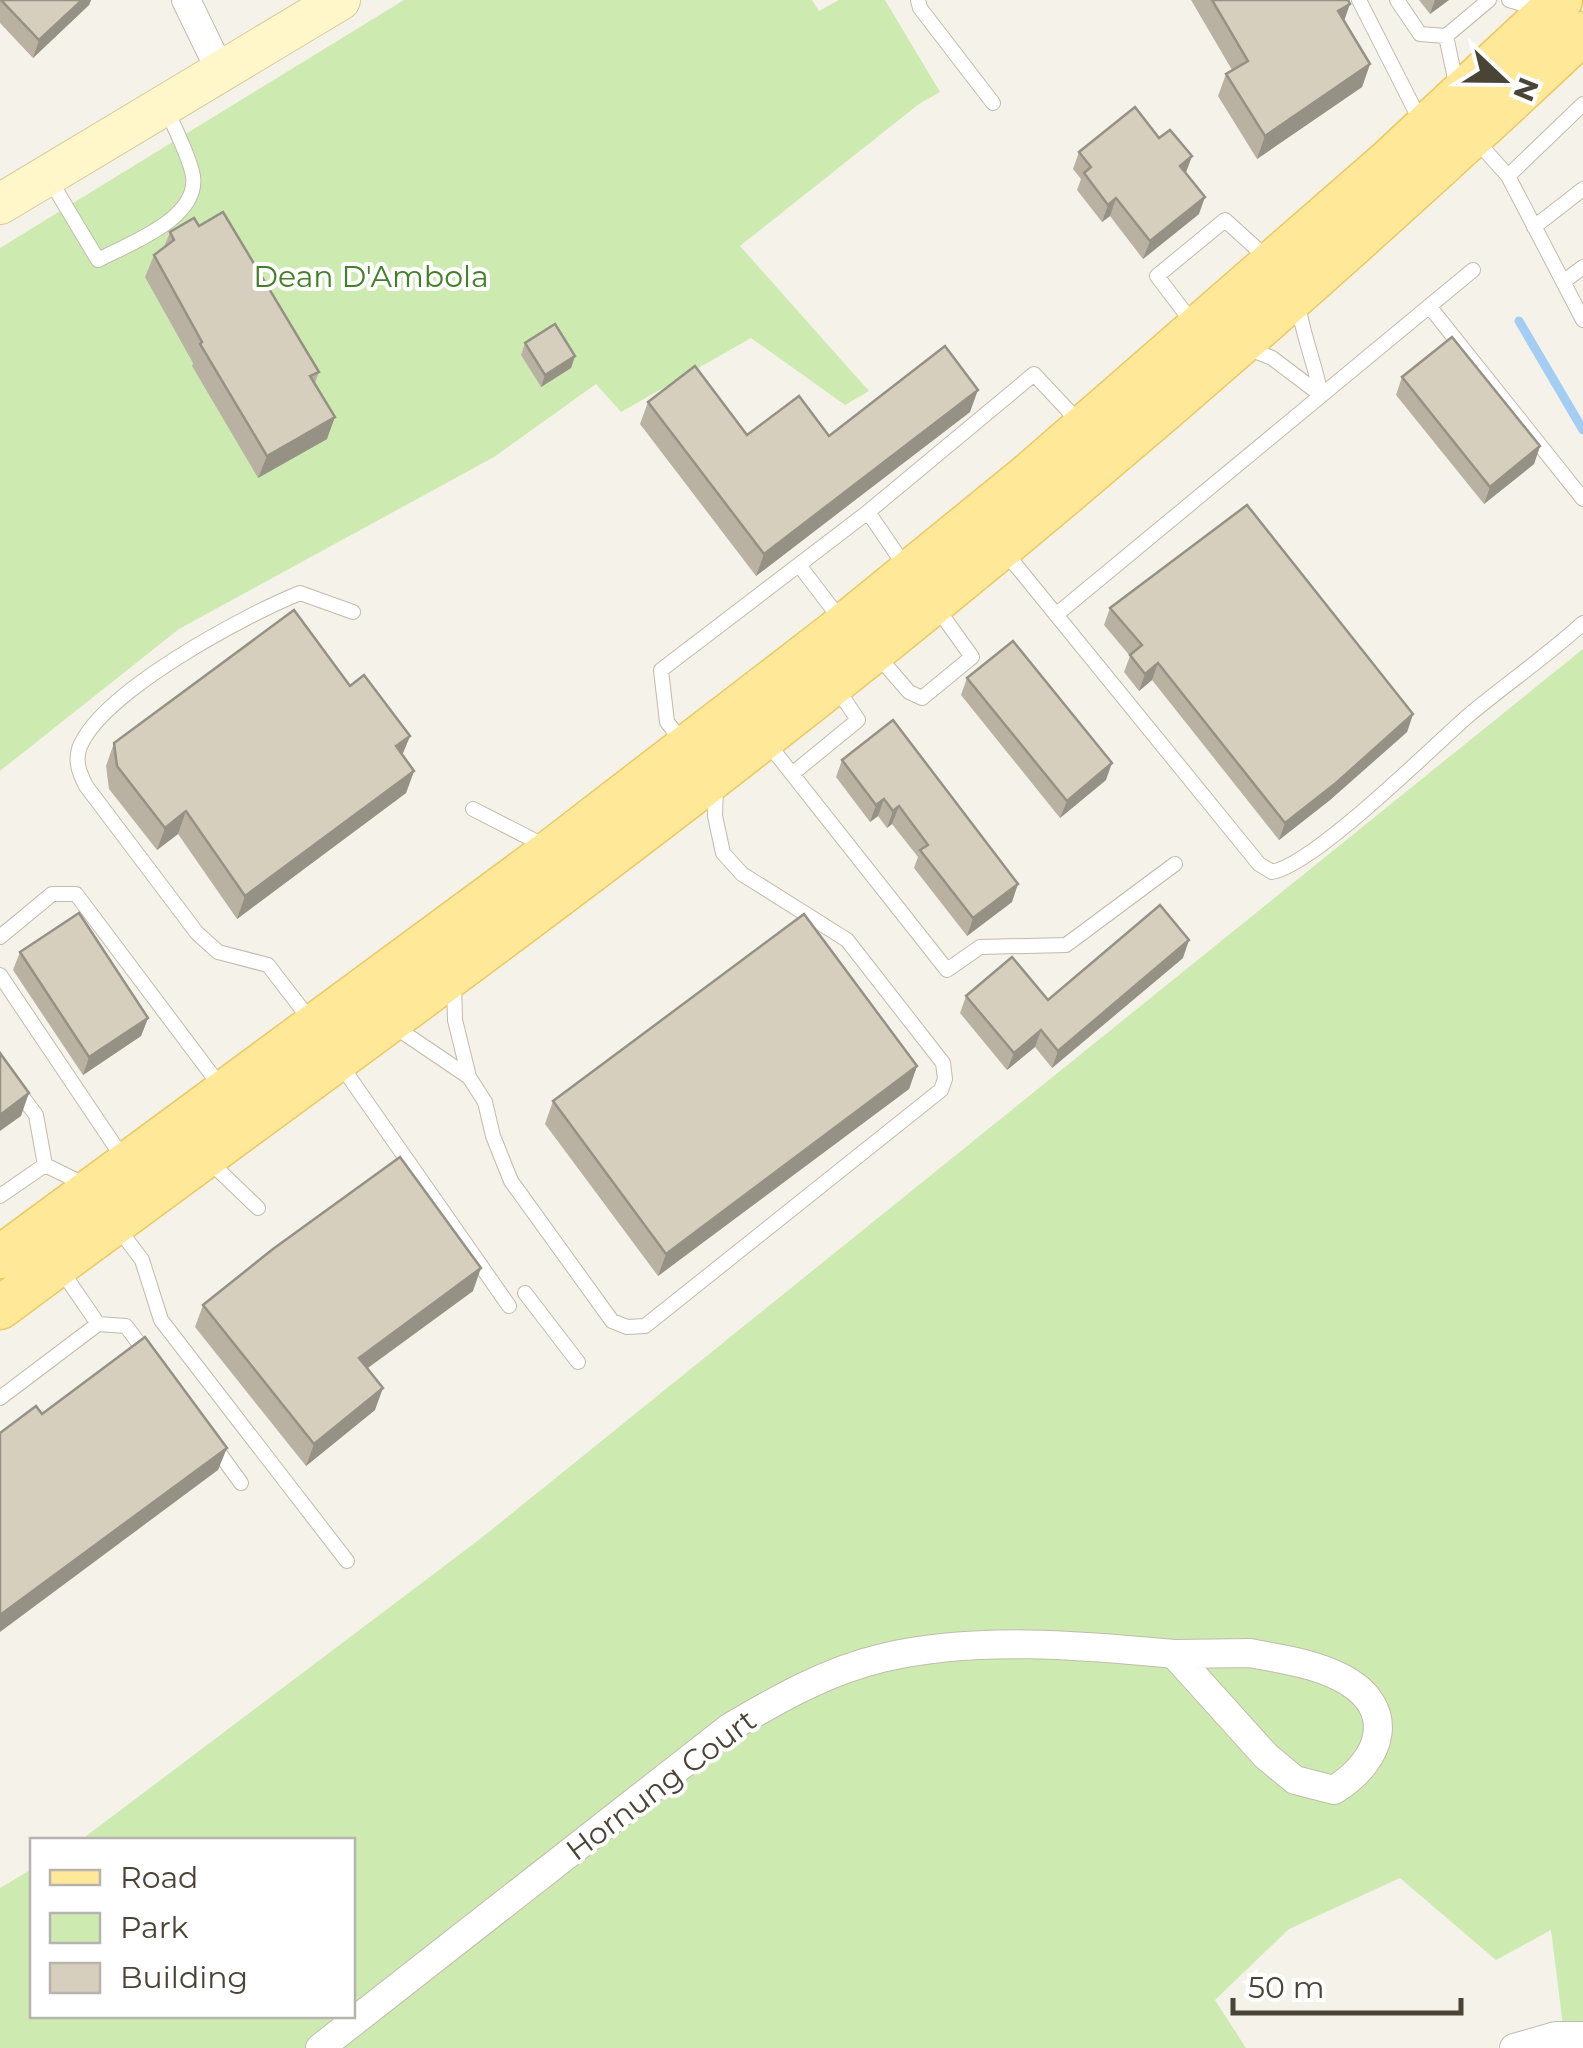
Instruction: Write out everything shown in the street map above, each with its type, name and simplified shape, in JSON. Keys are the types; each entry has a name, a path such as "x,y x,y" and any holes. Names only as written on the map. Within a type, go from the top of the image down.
{"main road":[{"path":"921,588 1002,548 1239,345 1284,278 1424,128 1550,11"},
{"path":"0,1308 58,1265 111,1192 224,1091 326,1042 387,1022 454,973 702,761 921,588 1083,427 1196,328 1284,278 1473,136 1550,11"},
{"path":"0,1257 111,1192 204,1156 326,1042 552,850 702,761 764,738 834,683 859,638"}],"street":[{"path":"186,0 221,72"},
{"path":"0,204 340,0"},
{"name":"Hornung Court","path":"320,2048 730,1728 782,1696 879,1658 947,1647 1250,1653 1307,1664 1342,1678 1372,1706 1378,1726 1376,1746 1366,1765 1334,1790 1294,1780 1266,1756 1174,1654"},
{"path":"1514,2048 1556,2036 1583,2036"}],"lane":[{"path":"918,0 920,8 994,103"},
{"path":"1358,0 1424,128"},
{"path":"1396,0 1420,34 1446,36 1489,0"},
{"path":"1446,36 1458,96"},
{"path":"1508,176 1583,104"},
{"path":"48,175 98,260 174,219 187,202 193,178 165,105"},
{"path":"1473,136 1508,176 1583,320"},
{"path":"1534,227 1583,189"},
{"path":"1196,328 1157,276 1225,220 1284,278 1316,365 1321,395"},
{"path":"1563,282 1583,267"},
{"path":"1057,614 1473,270"},
{"path":"1429,306 1583,499"},
{"path":"1239,345 1272,358 1321,395"},
{"path":"454,973 455,1020 469,1077 485,1102 510,1181 612,1320 627,1327 646,1326 941,1090 945,1079 943,1063 847,940 742,874 722,853 702,761 667,722 661,670 868,512 1034,374 1083,427"},
{"path":"799,565 859,638 909,692 922,698 972,657 868,512"},
{"path":"1002,548 1260,864 1272,872 1286,870 1351,819 1470,714 1583,623"},
{"path":"353,612 300,594 267,606 189,650 126,695 88,731 77,754 78,770 197,933 218,952 268,965 509,1306"},
{"path":"792,774 858,720 834,683"},
{"path":"764,738 947,970 980,947 1066,945 1175,864"},
{"path":"473,809 552,850"},
{"path":"0,937 52,894 76,894 224,1091"},
{"path":"0,975 111,1192 142,1260 160,1320 347,1561"},
{"path":"387,1022 469,1077"},
{"path":"0,1067 36,1116 45,1165"},
{"path":"204,1156 258,1208"},
{"path":"45,1165 111,1192"},
{"path":"0,1196 45,1165"},
{"path":"58,1265 98,1324"},
{"path":"524,1293 578,1362"},
{"path":"0,1398 98,1324 126,1326 160,1373"},
{"path":"206,1436 241,1483"}],"green space":[{"name":"Dean D'Ambola","path":"404,0 812,0 819,11 839,0 885,0 940,92 919,104 740,246 869,391 845,405 751,338 621,412 596,384 494,457 179,629 0,771 0,248"},
{"path":"1583,649 1583,2040 1564,2034 1551,1930 1496,1960 1400,1878 1289,1929 1215,2000 1246,2048 0,2048 0,1888 30,1870 30,2018 355,2018 355,1838 84,1838 480,1539"}],"building":[{"path":"1,0 82,0 39,40"},
{"path":"1212,0 1348,0 1350,4 1338,11 1370,64 1265,136 1226,74 1248,61"},
{"path":"1135,107 1159,138 1170,130 1192,156 1180,166 1205,197 1150,241 1116,198 1108,205 1084,173 1091,167 1079,152"},
{"path":"223,212 319,372 310,376 335,417 267,456 200,344 154,255 174,240 170,232 194,218 199,226"},
{"path":"555,324 575,356 545,375 525,343"},
{"path":"1452,337 1540,446 1490,487 1402,377"},
{"path":"945,346 978,390 764,554 648,402 695,366 747,435 799,396 829,436"},
{"path":"1247,505 1413,714 1285,823 1158,663 1145,674 1130,655 1142,645 1110,608"},
{"path":"294,610 350,686 364,675 410,736 396,746 414,771 245,896 186,811 165,828 117,766 114,743"},
{"path":"1013,641 1112,763 1067,801 967,678"},
{"path":"893,720 1018,884 973,918 920,850 928,845 899,806 893,811 884,799 876,805 842,760"},
{"path":"1160,905 1189,940 1058,1051 1041,1030 1014,1053 966,996 1012,957 1048,1000"},
{"path":"79,913 148,1018 89,1057 20,952"},
{"path":"804,914 917,1066 666,1254 553,1101"},
{"path":"0,1053 29,1093 0,1115"},
{"path":"400,1157 481,1268 359,1358 383,1388 314,1444 203,1305"},
{"path":"145,1337 227,1448 0,1615 0,1433 36,1406 42,1414"}],"waterway":[{"path":"1519,321 1583,430"}]}
